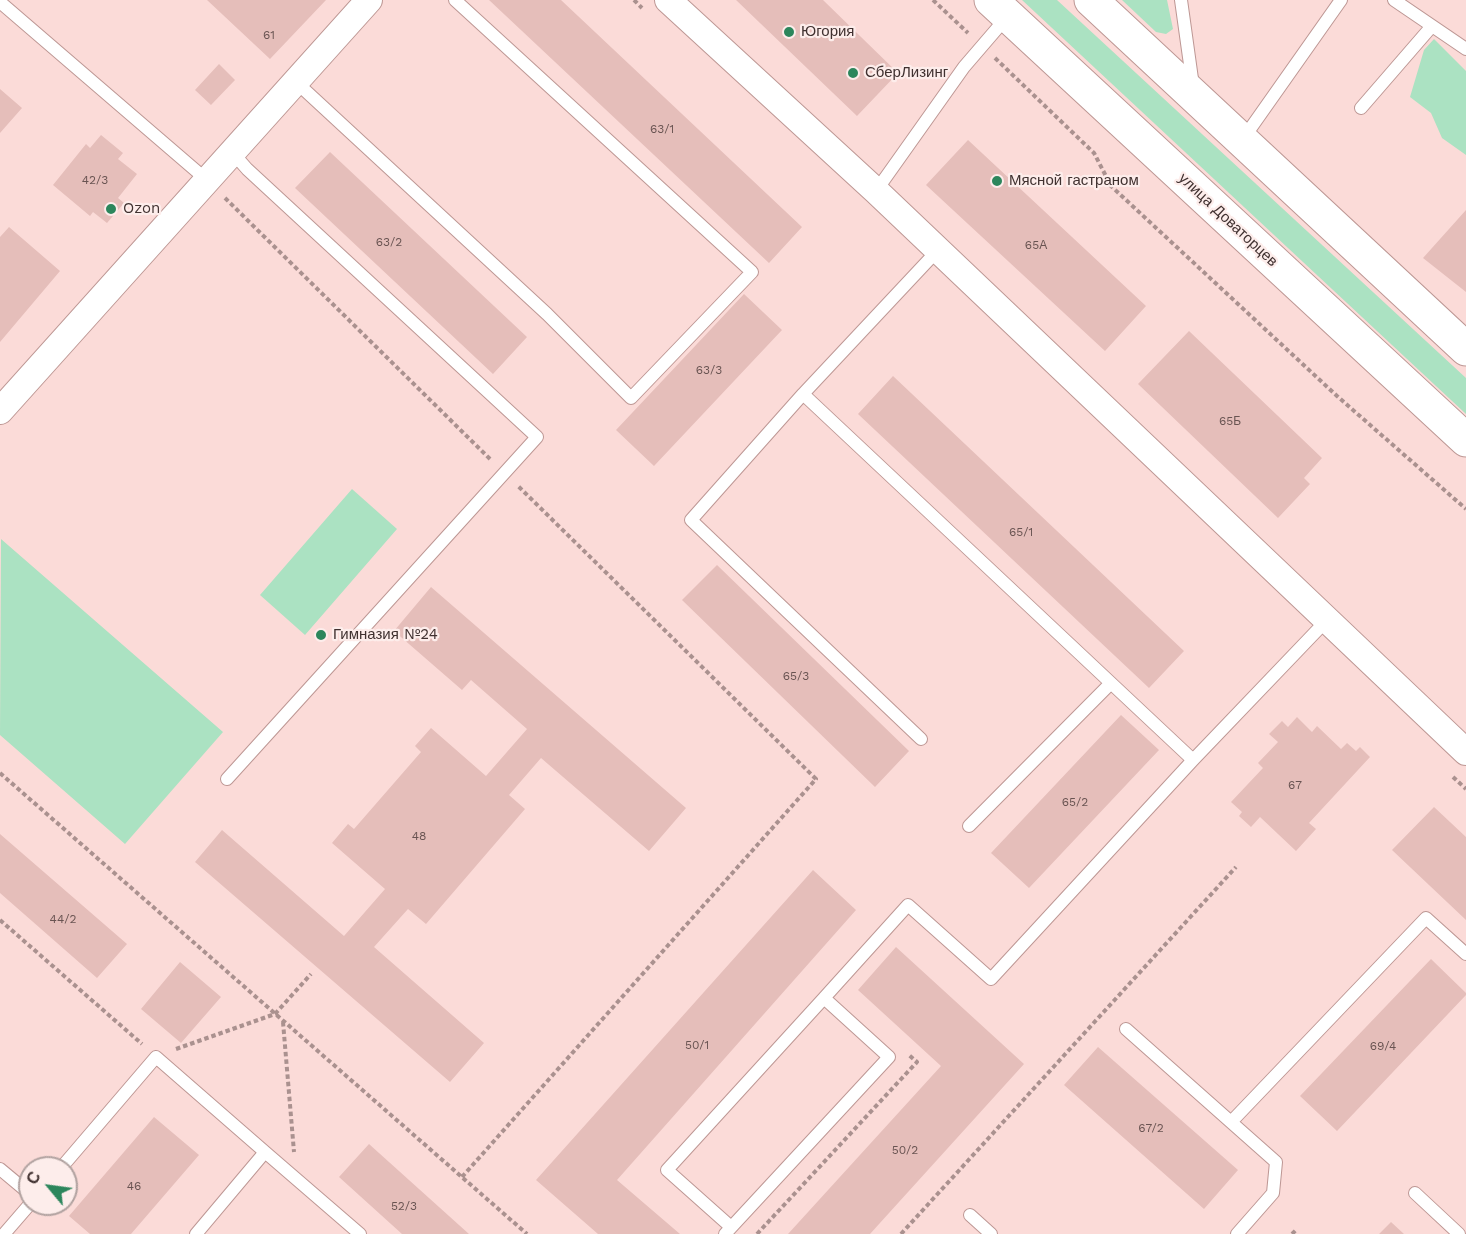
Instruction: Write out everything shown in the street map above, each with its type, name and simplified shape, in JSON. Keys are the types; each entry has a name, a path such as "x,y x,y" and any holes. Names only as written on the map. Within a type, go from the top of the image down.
{"main road":[{"path":"1091,0 1466,349"},
{"name":"улица Доваторцев","path":"999,8 1466,440"}],"street":[{"path":"0,411 369,0"},
{"path":"668,0 876,190 1466,752"}],"lane":[{"path":"296,82 547,314 631,398 752,272 455,0"},
{"path":"1182,0 1195,96"},
{"path":"1242,141 1341,0"},
{"path":"1394,0 1466,49"},
{"path":"0,2 208,181"},
{"path":"876,190 964,67 982,46 999,8"},
{"path":"1361,108 1432,26"},
{"path":"227,779 537,437 232,153"},
{"path":"921,739 691,520 803,394 938,250"},
{"path":"803,394 1193,760"},
{"path":"824,998 889,1057 728,1231 667,1170 908,905 991,979 1193,760 1327,620"},
{"path":"969,826 1111,683"},
{"path":"1232,1121 1426,918 1466,954"},
{"path":"1126,1029 1276,1162 1273,1193 1237,1234"},
{"path":"71,1156 156,1057 360,1234"},
{"path":"196,1234 266,1152"},
{"path":"0,1169 18,1184"},
{"path":"1415,1193 1459,1234"},
{"path":"970,1215 991,1234"},
{"path":"4,1234 20,1216"}],"path":[{"path":"933,0 1094,153 1111,186 1337,396 1466,509"},
{"path":"0,773 527,1234"},
{"path":"462,1178 816,779"},
{"path":"901,1234 1236,867"},
{"path":"0,920 156,1057 275,1014 311,974"},
{"path":"282,1020 297,1179"},
{"path":"757,1234 917,1062"},
{"path":"1292,1234 1296,1230"}],"green space":[{"path":"1022,0 1057,0 1466,378 1466,414"},
{"path":"1122,0 1167,0 1173,29 1166,34 1156,32"},
{"path":"1434,39 1466,71 1466,155 1442,138 1431,113 1410,97 1424,50"},
{"path":"352,489 397,529 305,635 260,595"},
{"path":"1,539 223,732 125,844 0,735"}],"building":[{"path":"207,0 326,0 270,59"},
{"path":"489,0 561,0 802,227 769,263"},
{"path":"736,0 823,0 898,73 857,116"},
{"path":"219,64 235,80 211,105 195,90"},
{"path":"0,89 22,108 0,133"},
{"path":"101,135 123,153 118,159 137,174 118,198 124,203 107,223 93,212 90,216 53,185 86,144 90,148"},
{"path":"968,140 1146,306 1105,351 926,185"},
{"path":"330,152 527,337 493,374 295,188"},
{"path":"1466,210 1466,292 1423,258"},
{"path":"9,227 60,271 0,342 0,237"},
{"path":"744,294 782,330 654,466 616,430"},
{"path":"1189,331 1322,458 1304,478 1310,484 1278,518 1138,384"},
{"path":"893,376 1184,651 1149,688 858,414"},
{"path":"717,565 909,751 875,787 682,600"},
{"path":"431,587 686,808 649,851 541,758 509,795 525,809 426,924 408,909 374,947 484,1043 450,1082 195,862 222,830 344,936 385,889 332,843 348,824 354,829 421,752 415,746 431,728 486,776 527,729 471,680 462,690 394,631"},
{"path":"1121,715 1159,750 1029,888 991,853"},
{"path":"1297,717 1312,732 1317,726 1341,749 1347,743 1356,751 1360,747 1370,757 1309,823 1316,829 1296,851 1260,817 1251,827 1239,816 1242,812 1231,802 1263,768 1258,763 1278,742 1269,734 1282,721 1288,727"},
{"path":"1434,807 1466,837 1466,920 1392,850"},
{"path":"0,834 127,944 97,978 0,893"},
{"path":"813,870 856,910 617,1180 680,1234 598,1234 536,1180"},
{"path":"896,947 1024,1064 870,1234 788,1234 941,1066 858,990"},
{"path":"1431,959 1466,995 1337,1131 1300,1096"},
{"path":"180,962 221,997 181,1043 141,1009"},
{"path":"1098,1047 1238,1170 1204,1209 1064,1085"},
{"path":"154,1117 199,1155 131,1234 90,1234 69,1216 78,1216 78,1206"},
{"path":"369,1144 469,1234 402,1234 339,1177"},
{"path":"1391,1222 1404,1234 1379,1234"}],"place":[{"name":"Югория","path":"789,32"},
{"name":"СберЛизинг","path":"853,73"},
{"name":"Мясной гастраном","path":"997,181"},
{"name":"Ozon","path":"111,209"},
{"name":"Гимназия №24","path":"321,635"}]}
